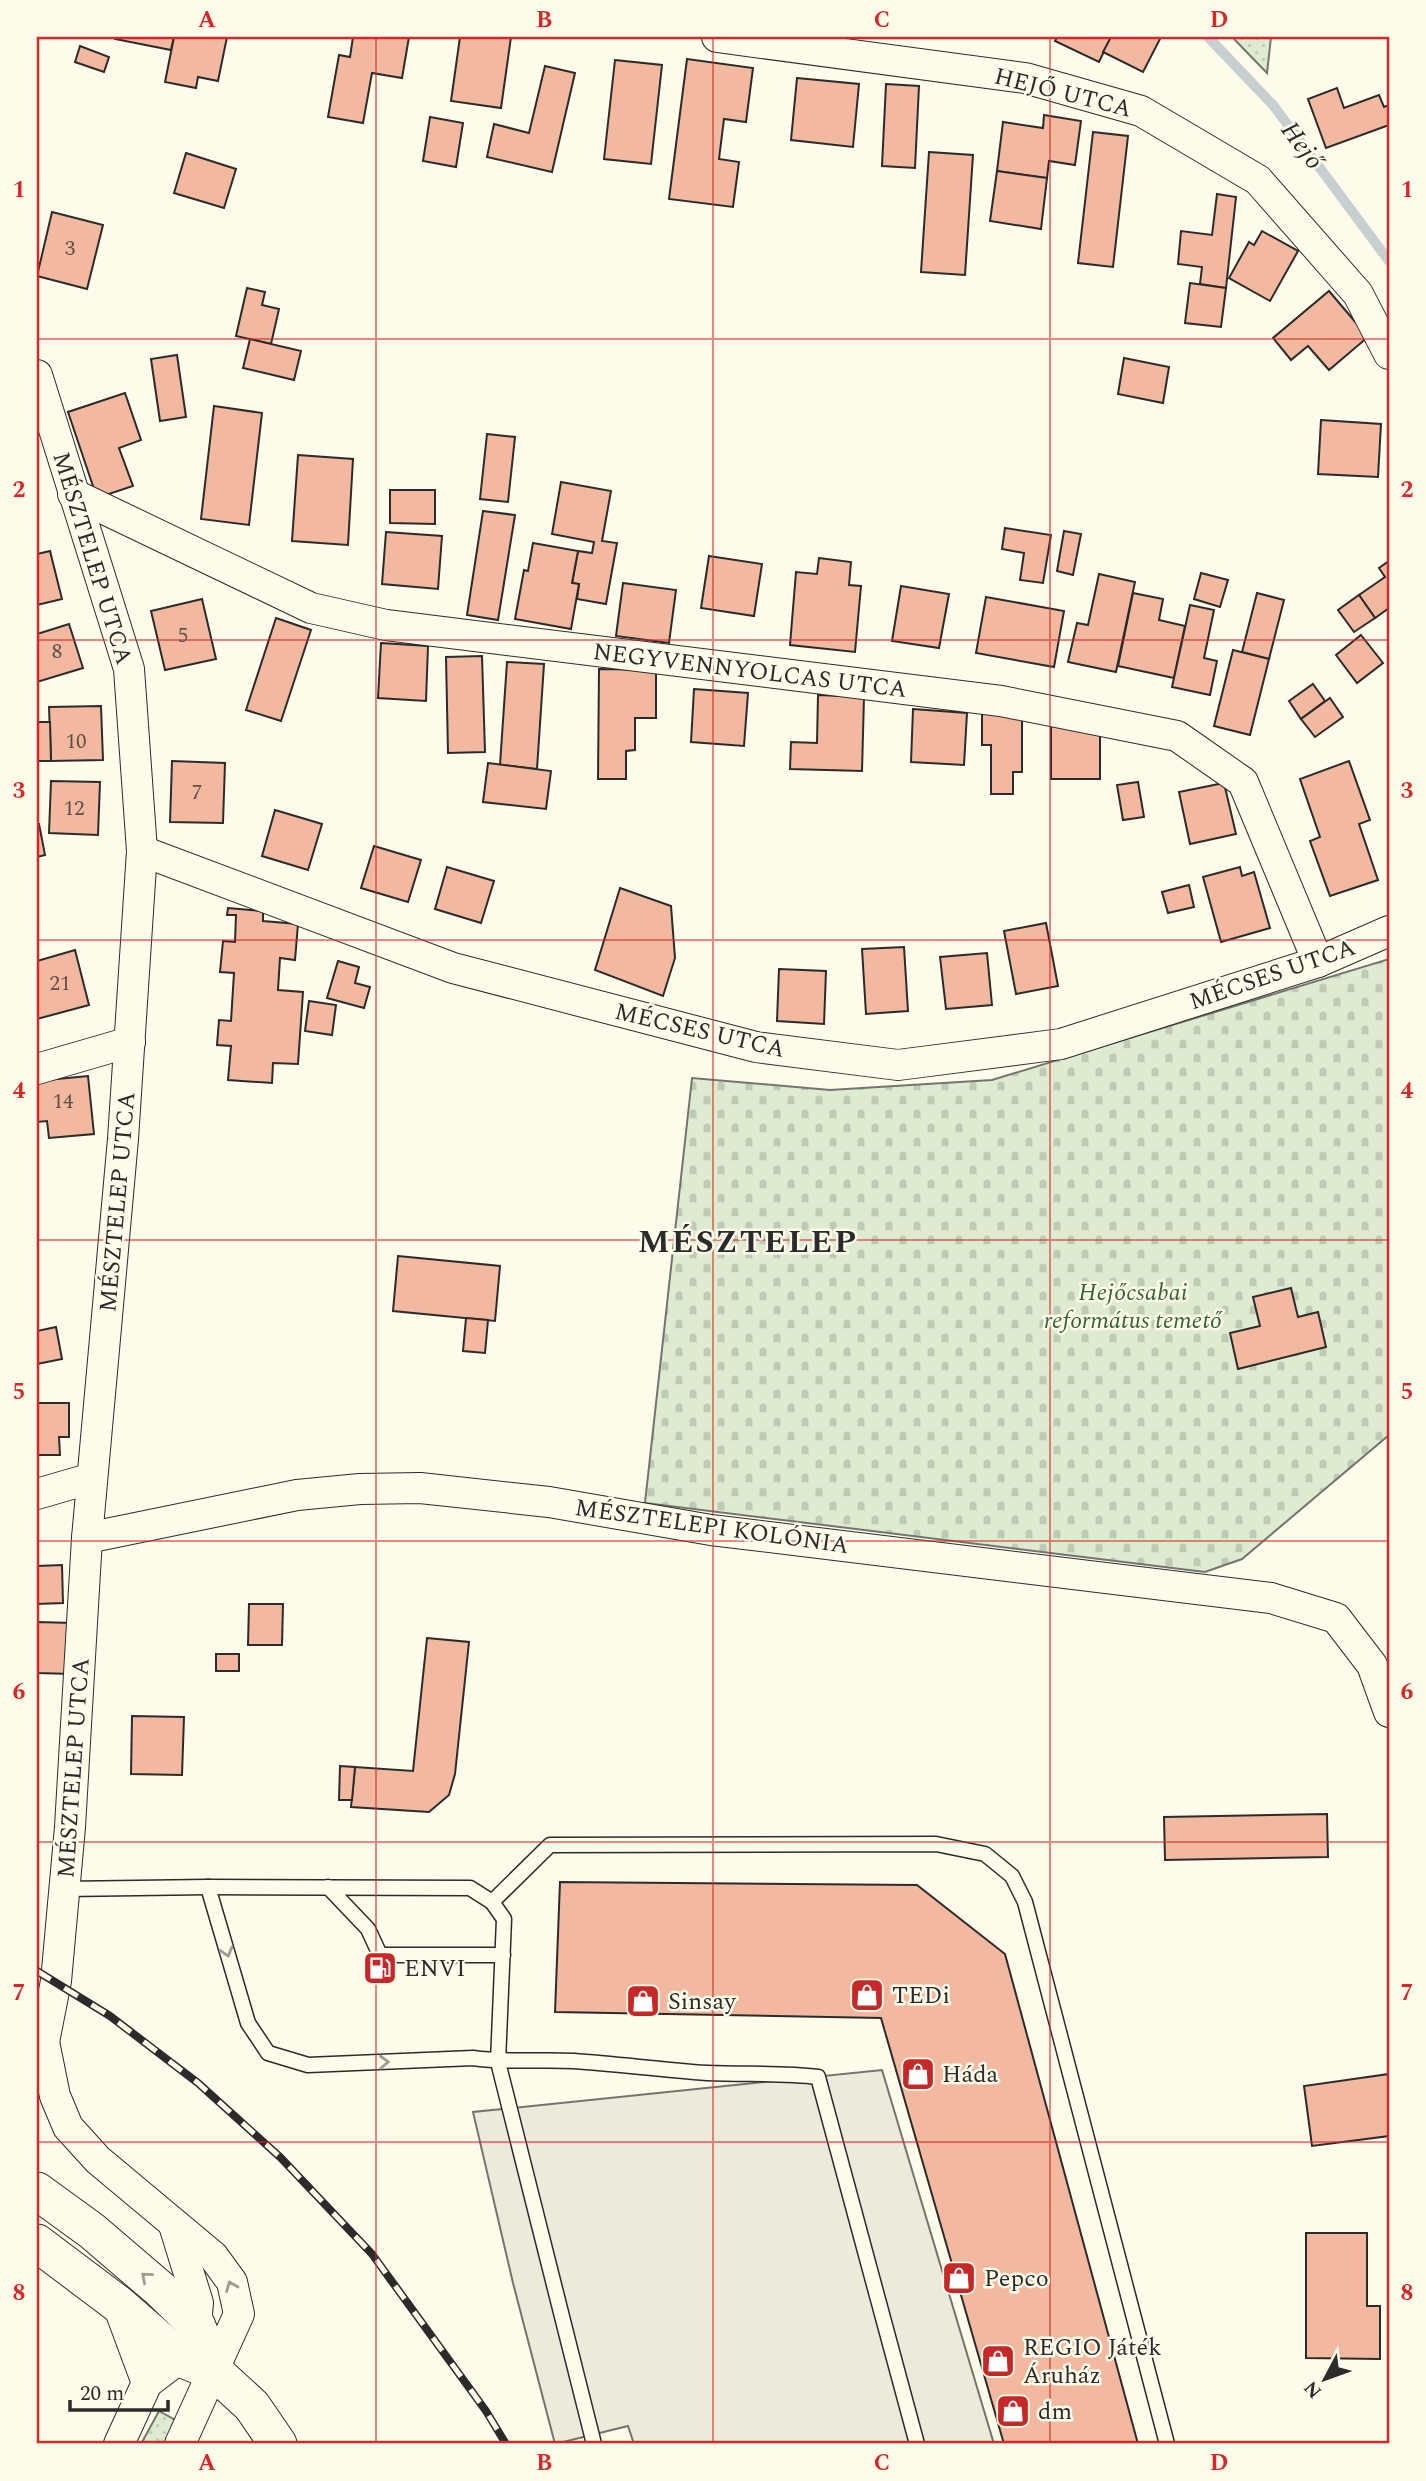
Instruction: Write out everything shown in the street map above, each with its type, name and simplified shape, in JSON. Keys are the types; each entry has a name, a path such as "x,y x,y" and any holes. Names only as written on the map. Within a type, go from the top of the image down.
{"street":[{"name":"HEJŐ UTCA","path":"717,37 1025,78 1141,111 1258,180 1358,294 1389,354"},
{"name":"MÉSZTELEP UTCA","path":"37,374 129,669 142,851 124,1139 87,1538 65,1889 56,1981 40,2052 68,2127 98,2160 213,2256 232,2282 239,2314 215,2372 180,2444"},
{"name":"NEGYVENNYOLCAS UTCA","path":"73,494 311,608 374,622 1001,701 1177,736 1243,782 1318,962"},
{"name":"MÉCSES UTCA","path":"142,851 453,968 756,1048 898,1065 1061,1044 1318,962 1389,931"},
{"path":"37,1069 130,1042"},
{"path":"37,1494 92,1478"},
{"name":"MÉSZTELEPI KOLÓNIA","path":"87,1538 297,1495 360,1489 420,1488 549,1502 711,1530 1271,1598 1336,1619 1372,1665 1389,1712"},
{"path":"37,2191 92,2231 196,2324 215,2372"},
{"path":"119,2444 147,2383 180,2358 196,2324 198,2303 174,2225"},
{"path":"37,2243 118,2304 180,2358 215,2372 252,2406 278,2444"},
{"path":"118,2304 147,2383"}],"lane":[{"path":"492,1902 550,1845 936,1843 985,1854 1012,1876 1025,1902 1167,2444"},
{"path":"208,1887 248,2023 268,2053 308,2065 472,2058 498,2062 573,2061 655,2070 818,2077 917,2444"},
{"path":"328,1888 368,1929 380,1955 503,1955"},
{"path":"65,1889 470,1888 492,1902 504,1919 498,2062 594,2444"}],"green space":[{"path":"1232,37 1271,37 1267,73"},
{"name":"Hejőcsabai református temető","path":"1389,959 1389,1435 1242,1559 1205,1572 645,1503 692,1078 830,1090 992,1080"},
{"path":"159,2411 177,2421 166,2444 141,2444"}],"shaded area":[{"path":"882,2070 994,2444 634,2444 628,2426 555,2444 513,2283 473,2112"}],"building":[{"path":"115,37 174,37 171,50"},
{"path":"174,37 227,37 218,81 198,77 196,88 165,82"},
{"path":"353,37 409,37 402,78 372,73 363,123 328,117 339,55 350,57"},
{"path":"460,37 511,37 501,108 451,101"},
{"path":"1057,37 1111,37 1099,62 1055,41"},
{"path":"1111,37 1161,37 1143,72 1103,52"},
{"path":"80,46 109,57 104,72 75,62"},
{"path":"687,59 753,68 746,122 724,119 719,159 739,162 733,207 669,199"},
{"path":"615,60 662,65 651,164 604,159"},
{"path":"545,66 575,73 552,172 487,157 494,124 529,133"},
{"path":"797,78 859,84 853,147 791,140"},
{"path":"886,84 919,86 915,168 882,166"},
{"path":"1337,88 1344,108 1379,95 1384,107 1389,105 1389,125 1326,148 1308,99"},
{"path":"1044,115 1081,121 1075,165 1049,161 1047,178 997,171 1003,122 1043,128"},
{"path":"430,117 463,123 456,167 423,161"},
{"path":"1093,132 1128,136 1113,267 1078,263"},
{"path":"929,152 973,155 965,275 921,272"},
{"path":"186,153 236,169 224,208 174,193"},
{"path":"997,171 1047,178 1041,229 990,221"},
{"path":"1217,194 1236,197 1226,288 1200,284 1202,267 1178,264 1181,231 1212,235"},
{"path":"52,212 103,225 87,289 37,276"},
{"path":"1262,231 1298,251 1270,301 1229,278 1249,242 1254,245"},
{"path":"1190,283 1226,288 1221,327 1185,323"},
{"path":"247,288 265,292 262,305 279,309 271,344 236,336"},
{"path":"1329,291 1368,337 1329,370 1308,346 1291,360 1273,338"},
{"path":"250,339 301,351 294,380 243,368"},
{"path":"177,355 186,417 160,421 151,359"},
{"path":"1124,358 1169,367 1163,403 1118,394"},
{"path":"125,393 141,440 119,448 133,486 97,498 68,412"},
{"path":"214,406 262,413 249,525 201,519"},
{"path":"1321,420 1381,424 1378,477 1318,474"},
{"path":"487,434 515,437 508,502 480,499"},
{"path":"298,455 353,459 348,545 292,541"},
{"path":"561,482 611,491 602,541 617,543 606,604 577,599 579,584 572,583 578,551 592,553 594,542 552,534"},
{"path":"390,490 435,490 435,524 390,523"},
{"path":"483,511 515,515 498,620 467,615"},
{"path":"1005,528 1051,535 1043,583 1020,580 1024,553 1002,549"},
{"path":"1064,531 1081,534 1073,575 1057,571"},
{"path":"386,532 442,536 438,589 382,584"},
{"path":"533,543 578,551 572,583 579,584 571,629 515,619 524,570 528,571"},
{"path":"50,551 62,599 37,605 37,554"},
{"path":"709,556 762,564 754,616 701,608"},
{"path":"819,558 851,562 849,585 861,586 855,652 790,645 796,572 817,574"},
{"path":"1389,561 1389,608 1375,618 1359,595 1385,577 1379,568"},
{"path":"1201,573 1228,580 1220,607 1194,599"},
{"path":"1099,574 1135,582 1116,672 1068,662 1077,623 1088,625"},
{"path":"623,583 676,590 669,643 616,636"},
{"path":"901,586 949,594 939,648 892,641"},
{"path":"1133,593 1163,599 1159,620 1185,626 1174,678 1118,666"},
{"path":"1257,593 1284,600 1269,659 1242,652"},
{"path":"1359,595 1375,618 1354,632 1338,610"},
{"path":"986,597 1064,611 1054,667 976,653"},
{"path":"202,599 216,659 165,670 151,611"},
{"path":"1190,605 1214,610 1204,658 1217,661 1210,695 1172,687"},
{"path":"276,618 311,630 281,721 246,710"},
{"path":"69,624 83,668 37,682 37,634"},
{"path":"1361,635 1383,663 1357,683 1336,655"},
{"path":"381,643 428,646 426,701 378,698"},
{"path":"1233,650 1269,659 1250,735 1214,726"},
{"path":"482,656 485,752 448,753 446,657"},
{"path":"507,662 544,664 537,769 500,765"},
{"path":"599,669 656,670 656,718 635,718 635,750 626,751 626,779 598,779"},
{"path":"1313,684 1325,701 1301,719 1289,701"},
{"path":"694,689 748,693 744,746 691,742"},
{"path":"818,695 864,697 862,771 790,769 791,742 817,743"},
{"path":"1330,698 1343,717 1315,737 1301,719"},
{"path":"101,706 103,760 51,761 49,707"},
{"path":"913,709 967,713 964,765 911,762"},
{"path":"982,714 1022,714 1022,772 1013,772 1013,794 991,794 991,745 982,745"},
{"path":"37,722 50,722 51,761 37,761"},
{"path":"1051,725 1100,726 1100,779 1051,779"},
{"path":"172,761 225,763 223,823 170,822"},
{"path":"1349,761 1370,820 1359,824 1378,880 1330,896 1310,841 1320,837 1300,779"},
{"path":"488,763 551,771 546,809 483,802"},
{"path":"51,781 100,782 98,835 49,833"},
{"path":"1138,782 1144,817 1123,820 1117,785"},
{"path":"1224,783 1236,834 1190,844 1179,792"},
{"path":"275,810 322,824 308,870 262,856"},
{"path":"37,824 45,855 37,857"},
{"path":"374,846 421,860 408,902 361,888"},
{"path":"447,867 494,881 481,923 435,909"},
{"path":"1240,867 1242,876 1254,872 1270,928 1221,942 1203,877"},
{"path":"1189,885 1194,907 1168,913 1162,892"},
{"path":"620,888 671,906 675,958 663,996 595,970"},
{"path":"228,908 263,911 263,921 298,924 295,960 280,958 278,990 303,992 298,1064 273,1063 272,1083 228,1080 231,1046 217,1045 219,1020 231,1021 234,973 220,972 223,941 235,942 236,915 227,915"},
{"path":"1046,923 1058,986 1016,994 1004,931"},
{"path":"904,947 908,1011 866,1014 862,949"},
{"path":"75,950 89,1005 37,1019 37,961"},
{"path":"987,953 992,1005 946,1009 940,957"},
{"path":"338,961 359,967 355,983 370,987 364,1008 327,998"},
{"path":"779,969 826,971 824,1024 777,1021"},
{"path":"309,1001 336,1005 332,1035 305,1031"},
{"path":"88,1076 94,1134 49,1138 47,1121 37,1122 37,1081"},
{"path":"398,1256 500,1266 495,1321 393,1311"},
{"path":"1291,1288 1298,1317 1318,1312 1326,1347 1238,1369 1230,1333 1260,1326 1253,1297"},
{"path":"466,1318 488,1320 485,1353 463,1351"},
{"path":"56,1327 62,1359 37,1364 37,1331"},
{"path":"37,1403 69,1403 69,1437 59,1437 60,1455 37,1455"},
{"path":"62,1565 63,1603 37,1604 37,1566"},
{"path":"249,1604 283,1604 282,1645 248,1645"},
{"path":"37,1622 73,1623 72,1674 37,1673"},
{"path":"427,1638 469,1642 455,1774 449,1795 429,1812 351,1807 355,1767 413,1771"},
{"path":"216,1654 239,1654 239,1671 216,1671"},
{"path":"132,1716 184,1717 182,1775 131,1774"},
{"path":"340,1766 355,1767 352,1800 339,1800"},
{"path":"1327,1814 1328,1857 1165,1860 1164,1817"},
{"path":"560,1882 917,1885 1005,1954 1138,2444 1004,2444 881,2018 555,2012"},
{"path":"1389,2074 1389,2136 1312,2146 1304,2086"},
{"path":"1306,2233 1367,2233 1367,2306 1380,2306 1380,2359 1306,2358"}],"waterway":[{"name":"Hejő","path":"1208,37 1273,105 1389,261"}],"railway":[{"path":"37,1971 110,2016 198,2083 280,2157 372,2254 486,2411 506,2444"}],"place":[{"name":"ENVI","path":"380,1968"},
{"name":"TEDi","path":"867,1995"},
{"name":"Sinsay","path":"643,2001"},
{"name":"Háda","path":"918,2074"},
{"name":"Pepco","path":"959,2278"},
{"name":"REGIO Játék Áruház","path":"998,2361"},
{"name":"dm","path":"1013,2411"}],"district":[{"name":"MÉSZTELEP","path":"748,1241"}]}
